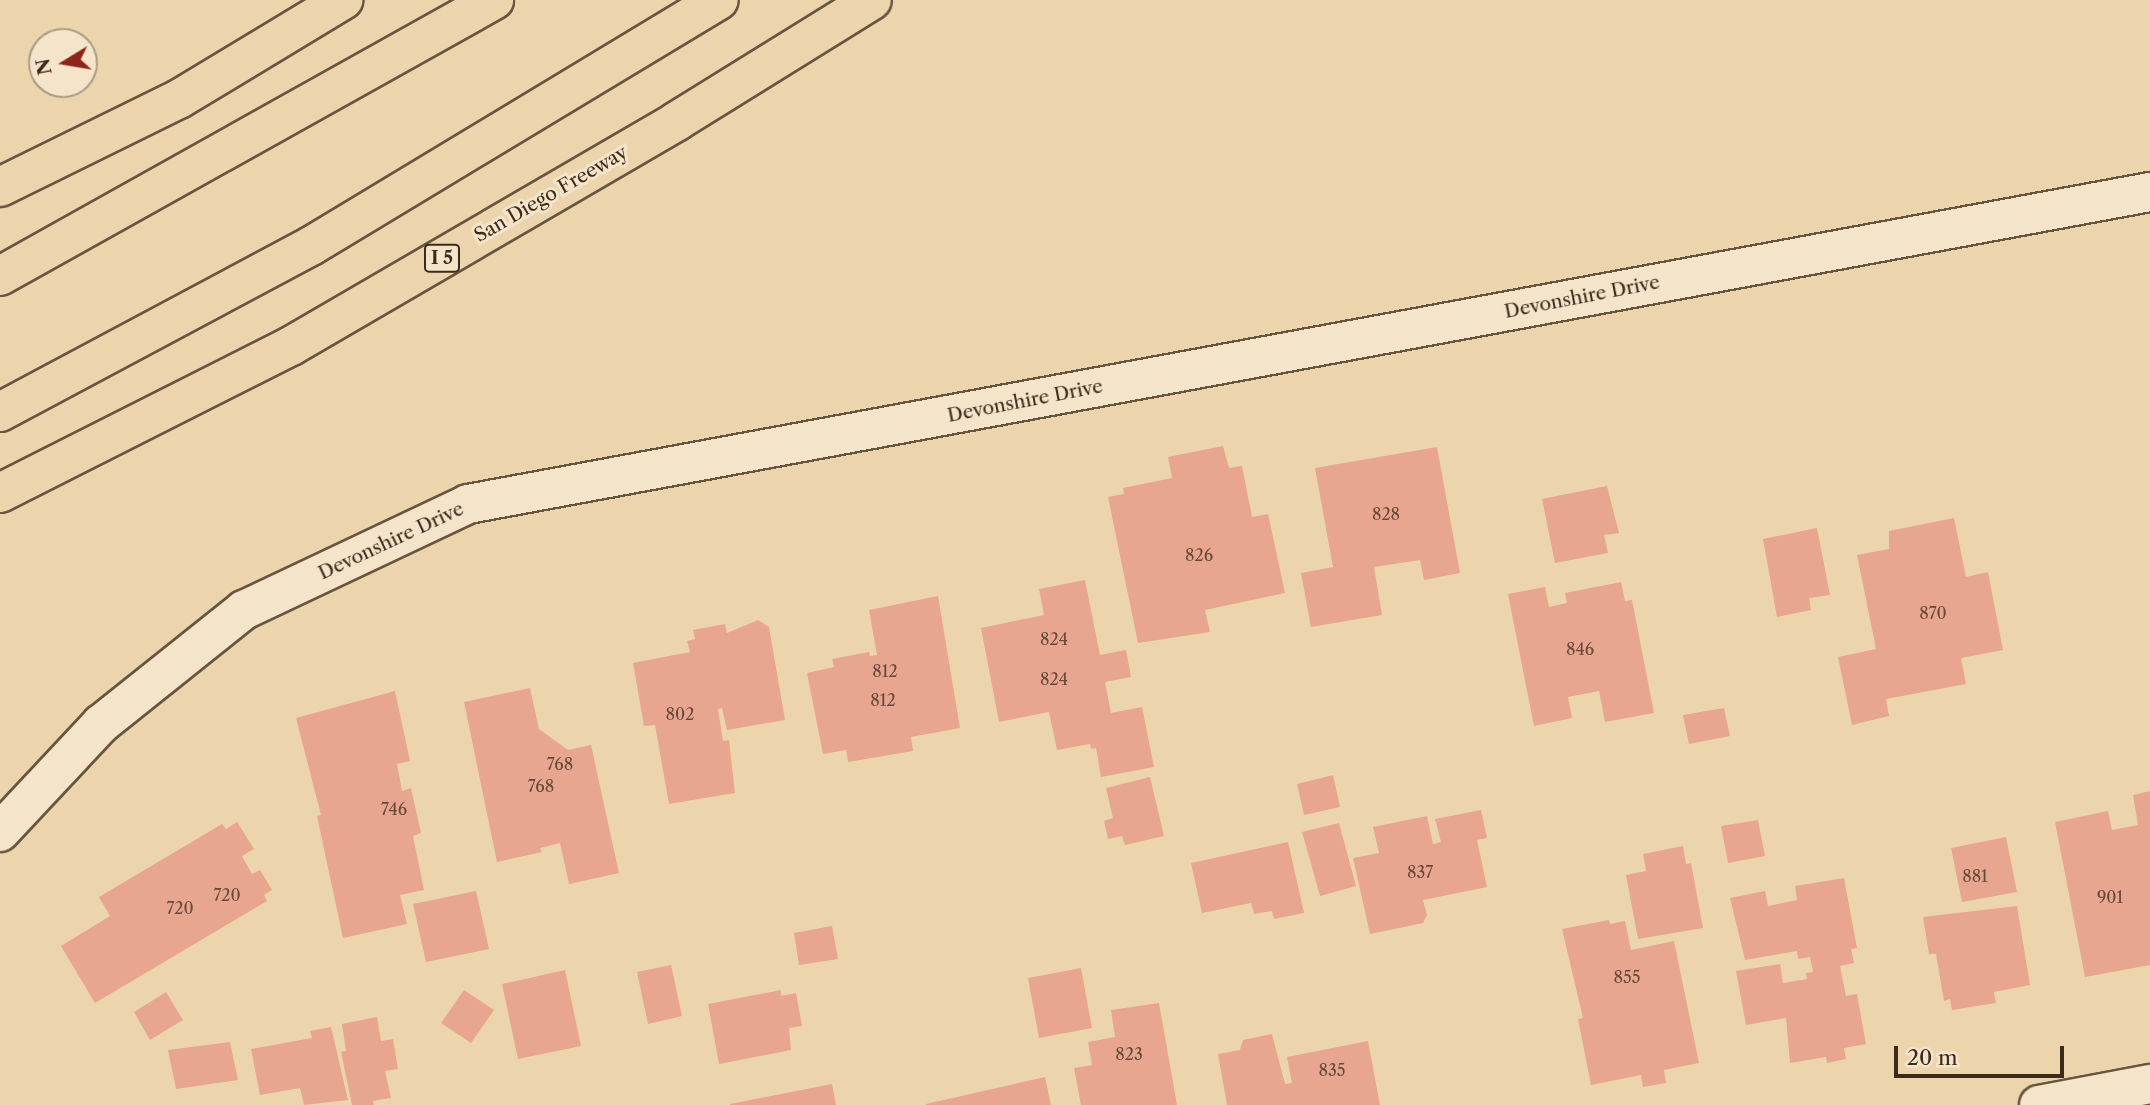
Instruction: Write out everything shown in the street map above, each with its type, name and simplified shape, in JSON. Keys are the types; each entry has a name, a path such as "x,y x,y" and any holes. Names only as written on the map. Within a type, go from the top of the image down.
{"highway":[{"path":"0,187 179,99 343,0"},
{"path":"0,276 495,0"},
{"path":"0,412 312,246 718,0"},
{"name":"San Diego Freeway","path":"0,493 291,346 677,121 872,0"}],"street":[{"name":"Devonshire Drive","path":"0,832 101,724 244,610 468,504 2150,192"},
{"path":"2039,1105 2150,1084"}],"building":[{"path":"1223,446 1229,468 1242,466 1252,517 1268,514 1285,593 1205,610 1210,632 1138,643 1108,497 1124,494 1123,488 1172,478 1168,457"},
{"path":"1437,447 1460,573 1424,580 1420,560 1374,567 1382,615 1311,627 1301,573 1333,567 1315,468"},
{"path":"1607,486 1619,533 1604,535 1608,553 1555,563 1542,499"},
{"path":"1954,518 1966,577 1988,572 2003,650 1961,658 1966,684 1886,699 1889,716 1852,725 1838,657 1876,649 1857,555 1889,549 1889,531"},
{"path":"1817,528 1830,595 1809,598 1811,610 1777,617 1763,539"},
{"path":"1085,580 1100,655 1126,650 1131,677 1105,682 1111,713 1142,707 1154,767 1101,777 1096,748 1091,749 1090,744 1057,750 1049,712 999,722 981,628 1044,615 1039,589"},
{"path":"1621,582 1625,601 1632,600 1654,713 1605,722 1599,691 1568,697 1572,718 1534,726 1508,594 1545,587 1549,607 1567,603 1565,593"},
{"path":"938,596 960,728 911,737 913,751 848,762 846,750 823,754 807,673 834,667 832,659 869,652 870,656 877,655 869,610"},
{"path":"758,620 769,627 785,720 727,730 722,708 718,709 723,741 729,740 735,793 669,804 655,725 644,726 633,663 690,652 687,641 695,639 693,630 725,624 727,633"},
{"path":"530,688 539,729 568,750 591,745 619,873 569,884 560,843 540,848 542,852 497,862 464,702"},
{"path":"395,691 410,761 397,764 402,791 411,788 421,833 413,836 424,890 400,895 407,924 343,938 317,816 321,815 296,718"},
{"path":"1724,708 1730,736 1689,744 1683,715"},
{"path":"1333,775 1340,807 1304,815 1297,784"},
{"path":"1150,777 1164,836 1125,845 1122,836 1108,839 1104,821 1113,818 1106,788"},
{"path":"2150,791 2150,965 2085,977 2055,822 2108,811 2112,830 2138,825 2133,795"},
{"path":"1481,810 1487,838 1477,840 1487,887 1423,900 1427,915 1423,923 1370,934 1353,858 1379,853 1373,827 1427,816 1433,844 1441,842 1435,819"},
{"path":"1758,820 1765,856 1728,863 1721,826"},
{"path":"237,822 254,849 242,856 252,874 260,870 272,890 264,895 267,901 95,1003 61,946 110,916 99,897 222,824 226,829"},
{"path":"1339,823 1356,886 1320,896 1302,832"},
{"path":"2006,837 2017,892 1962,902 1951,848"},
{"path":"1288,842 1304,913 1274,919 1272,911 1254,914 1251,903 1202,913 1191,863"},
{"path":"1683,846 1686,864 1691,863 1703,928 1638,939 1626,875 1646,871 1643,854"},
{"path":"1844,878 1857,948 1851,949 1854,963 1840,966 1846,996 1857,994 1866,1044 1844,1048 1846,1059 1827,1063 1826,1057 1790,1063 1786,1018 1746,1025 1736,971 1780,964 1783,983 1807,979 1806,973 1813,972 1810,957 1798,959 1797,951 1745,960 1730,898 1765,891 1768,906 1797,900 1795,886"},
{"path":"476,891 489,949 426,962 413,904"},
{"path":"2017,906 2030,985 1994,992 1996,1003 1952,1010 1950,999 1944,1001 1936,954 1929,954 1923,917"},
{"path":"1609,920 1610,924 1625,921 1631,950 1674,941 1699,1063 1664,1070 1666,1083 1643,1087 1641,1075 1591,1085 1578,1019 1583,1018 1562,929"},
{"path":"832,926 838,959 799,965 794,933"},
{"path":"671,965 682,1016 648,1024 637,972"},
{"path":"1081,968 1092,1028 1039,1038 1028,978"},
{"path":"565,970 581,1046 518,1059 502,984"},
{"path":"464,990 494,1010 471,1043 441,1023"},
{"path":"781,990 781,996 796,993 802,1026 789,1028 791,1050 719,1064 708,1004"},
{"path":"166,992 183,1020 150,1040 134,1012"},
{"path":"1159,1003 1177,1105 1081,1105 1074,1068 1092,1065 1088,1042 1115,1037 1111,1010"},
{"path":"377,1017 381,1041 393,1039 398,1069 385,1071 391,1098 373,1101 374,1105 352,1105 341,1052 346,1051 342,1024"},
{"path":"331,1027 348,1100 304,1105 300,1088 260,1095 251,1049 312,1038 310,1031"},
{"path":"1272,1034 1285,1084 1292,1083 1287,1057 1368,1041 1380,1105 1227,1105 1218,1054 1240,1050 1243,1040"},
{"path":"230,1042 238,1080 176,1089 168,1050"},
{"path":"1045,1077 1051,1105 926,1105 926,1104"},
{"path":"832,1084 836,1105 730,1105 730,1104"}]}
